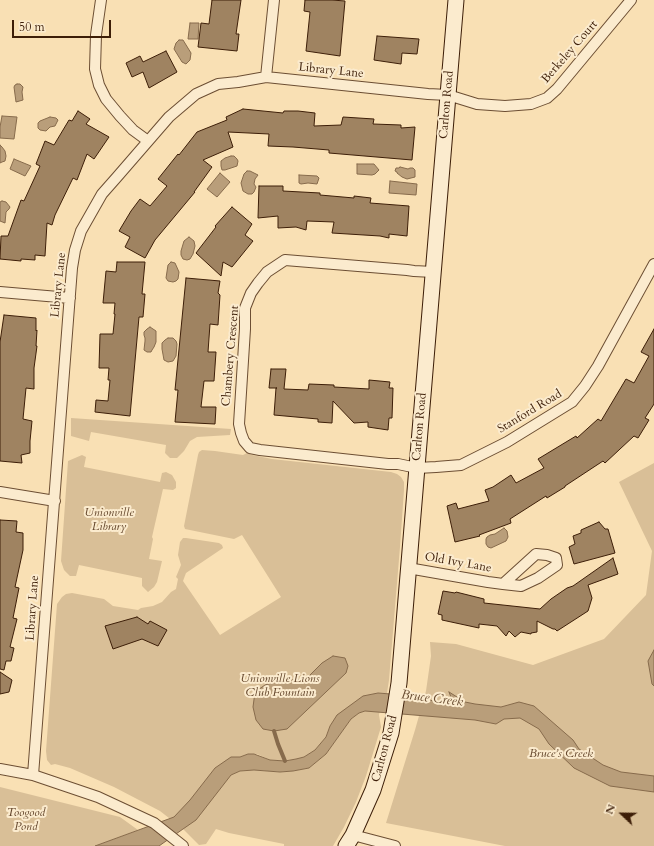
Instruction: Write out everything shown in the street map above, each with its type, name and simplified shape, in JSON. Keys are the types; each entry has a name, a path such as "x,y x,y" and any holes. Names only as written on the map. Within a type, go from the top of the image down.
{"main road":[{"name":"Carlton Road","path":"350,840 373,790 391,733 399,683 456,0"}],"street":[{"path":"101,0 96,35 95,68 99,85 106,99 120,116 133,130 148,141"},
{"path":"266,77 274,0"},
{"name":"Berkeley Court","path":"448,95 473,103 504,106 531,104 547,98 557,89 631,0"},
{"name":"Library Lane","path":"33,775 72,268 75,250 81,231 102,194 169,117 196,94 218,84 266,77 448,95"},
{"name":"Chambery Crescent","path":"417,468 398,464 250,448 244,441 239,424 245,308 258,283 267,272 285,260 433,272"},
{"name":"Stanford Road","path":"417,468 461,465 508,442 572,402 598,366 654,264"},
{"path":"0,292 70,298"},
{"path":"0,492 55,500"},
{"name":"Old Ivy Lane","path":"408,568 488,582 503,584 521,586 538,578 557,565 556,558 536,554 503,584"},
{"path":"0,769 33,775 98,797 154,823 180,843"},
{"path":"350,840 395,846"}],"green space":[{"path":"71,418 231,429 230,435 197,437 190,441 184,451 177,458 170,458 165,453 166,445 91,432 89,441 71,436"},
{"name":"Unionville Lions Club Fountain","path":"202,450 243,455 247,453 272,459 391,472 401,477 404,482 400,547 387,693 375,694 330,726 326,737 315,750 304,757 285,761 270,760 257,754 231,757 231,775 240,771 254,770 280,772 309,768 326,754 351,719 359,713 365,711 380,710 379,715 381,727 366,776 356,802 333,846 284,846 284,844 216,829 206,844 199,845 183,829 160,811 114,787 70,768 55,764 51,765 47,760 46,751 57,604 66,594 72,593 104,599 113,606 138,610 162,602 171,592 176,589 178,579 176,577 181,565 178,555 180,542 183,538 186,538 219,543 222,545 223,548 186,573 183,581 220,635 281,597 242,535 234,539 185,529 184,526 198,455"},
{"name":"Unionville Library","path":"82,455 86,457 84,467 160,482 162,473 166,472 172,475 176,482 176,488 173,490 163,489 152,537 153,539 149,559 162,561 157,582 148,592 142,586 142,578 79,565 76,576 70,576 64,570 61,561 68,461"},
{"name":"Bruce’s Creek","path":"654,463 654,846 505,846 386,823 426,691 431,656 430,642 456,644 533,665 604,639 646,595 652,551 619,482"},
{"name":"Toogood Pond","path":"0,787 120,817 138,830 95,846 0,846"}],"shaded area":[{"path":"190,23 199,23 198,39 188,39"},
{"path":"179,40 183,40 191,53 190,60 186,64 182,62 174,49"},
{"path":"17,84 20,84 23,87 23,100 16,102 14,87"},
{"path":"2,116 17,117 14,139 0,138"},
{"path":"50,117 58,120 55,126 50,127 46,131 40,130 38,128 38,123"},
{"path":"0,145 5,151 6,156 5,161 0,163"},
{"path":"234,156 237,159 237,166 222,170 221,161"},
{"path":"14,159 31,166 25,176 10,169"},
{"path":"357,164 374,164 379,170 372,175 357,174"},
{"path":"400,167 408,169 413,168 415,170 415,177 407,179 402,177 395,171 396,168"},
{"path":"247,171 258,175 254,184 256,187 252,194 248,194 243,191 241,183 244,174"},
{"path":"220,173 230,182 217,197 207,189"},
{"path":"299,175 317,176 319,178 317,184 301,184 299,183"},
{"path":"390,181 417,184 416,195 389,193"},
{"path":"0,202 6,202 10,207 6,212 5,223 0,221"},
{"path":"189,237 194,241 195,246 193,254 190,259 187,260 183,259 181,251 184,241"},
{"path":"171,262 175,263 179,272 178,279 173,282 168,281 166,278 168,265"},
{"path":"150,327 156,331 156,342 151,352 147,352 144,350 144,332"},
{"path":"168,338 173,338 177,344 176,356 173,361 168,362 164,360 162,343"},
{"path":"504,528 507,531 508,537 506,541 491,548 488,547 486,544 487,537"},
{"path":"654,650 654,686 652,684 648,661"},
{"path":"333,656 345,658 348,666 346,673 287,729 274,731 263,729 256,720 253,707 255,692 265,685 279,681 306,679 322,663"},
{"path":"449,692 465,702 475,704 501,707 519,702 534,706 573,740 579,749 603,765 621,772 654,776 654,792 610,786 574,768 549,744 539,729 520,718 504,719 496,724 475,720 365,711 359,713 351,719 326,754 309,768 280,772 254,770 240,771 231,775 196,820 159,846 95,846 174,817 190,800 215,768 231,757 254,754 270,760 285,761 304,757 315,750 326,737 330,726 337,715 363,696 378,693 416,696 449,704 452,700"}],"building":[{"path":"212,0 241,0 236,34 239,34 237,51 198,47 201,23 209,24"},
{"path":"305,0 345,1 340,56 306,51 310,12 304,11"},
{"path":"377,36 419,39 417,54 402,53 401,64 374,60"},
{"path":"166,51 177,72 149,88 143,72 132,77 126,63 140,56 143,62"},
{"path":"243,109 283,113 284,111 298,111 315,113 314,126 341,125 343,117 374,119 373,124 401,125 401,128 415,127 412,160 329,153 329,150 268,146 269,134 228,132 233,147 203,160 212,167 195,192 155,240 145,258 125,247 130,237 119,231 140,199 150,206 167,186 158,179 178,154 179,155 197,132 227,120 226,117"},
{"path":"78,111 90,119 86,124 109,137 94,159 87,154 77,180 73,178 55,215 52,225 47,223 45,256 35,255 35,260 21,259 21,261 0,259 1,236 8,236 21,200 24,201 40,166 36,164 45,141 54,145 69,120 72,121"},
{"path":"259,186 283,186 283,191 320,193 320,195 354,198 354,196 371,198 370,203 409,206 407,236 389,234 389,238 380,236 332,233 334,222 307,221 306,230 296,227 278,228 278,216 258,218"},
{"path":"232,207 252,224 245,235 253,241 232,267 223,262 221,276 196,253 216,227 215,226"},
{"path":"117,262 145,262 142,294 145,294 143,317 139,317 130,416 95,412 96,400 108,401 110,380 108,380 109,368 99,368 100,334 113,334 115,303 103,303 106,271 116,272"},
{"path":"186,278 220,281 218,293 220,295 218,325 210,324 208,352 216,352 214,381 204,381 201,407 216,407 215,424 175,422 178,390 175,390"},
{"path":"4,315 36,318 37,346 34,368 34,389 26,388 23,419 32,421 30,453 21,455 22,463 0,461 0,342"},
{"path":"654,329 654,404 645,418 649,420 638,438 634,436 605,463 603,461 565,487 547,498 546,496 510,519 511,523 479,535 480,536 455,542 447,506 456,503 458,509 489,501 485,490 493,487 511,475 516,483 544,468 538,459 576,436 577,438 598,419 601,421 626,379 634,383 649,356 641,352"},
{"path":"271,369 286,369 284,389 308,390 309,384 369,389 369,380 390,382 389,388 393,388 392,418 389,418 388,430 368,427 368,422 354,423 333,401 332,423 318,422 318,419 274,415 276,388 269,388"},
{"path":"0,520 17,521 16,532 23,533 23,550 15,587 19,588 13,618 17,619 10,647 14,648 11,661 6,661 4,670 0,669"},
{"path":"599,522 605,529 608,529 615,553 574,564 569,547 575,544 573,536 581,533 581,530"},
{"path":"613,558 618,574 588,585 592,598 588,611 557,631 537,621 537,632 531,634 521,632 515,637 509,631 506,636 497,626 479,624 479,628 442,620 442,615 438,614 443,591 456,592 484,599 484,603 540,609 551,599 567,588 573,586"},
{"path":"137,617 148,624 150,621 167,630 158,646 142,639 113,649 105,626"},
{"path":"0,672 12,680 9,692 0,694"}],"waterway":[{"path":"274,731 285,761"}],"water label":[{"name":"Bruce Creek","path":"432,699"}]}
